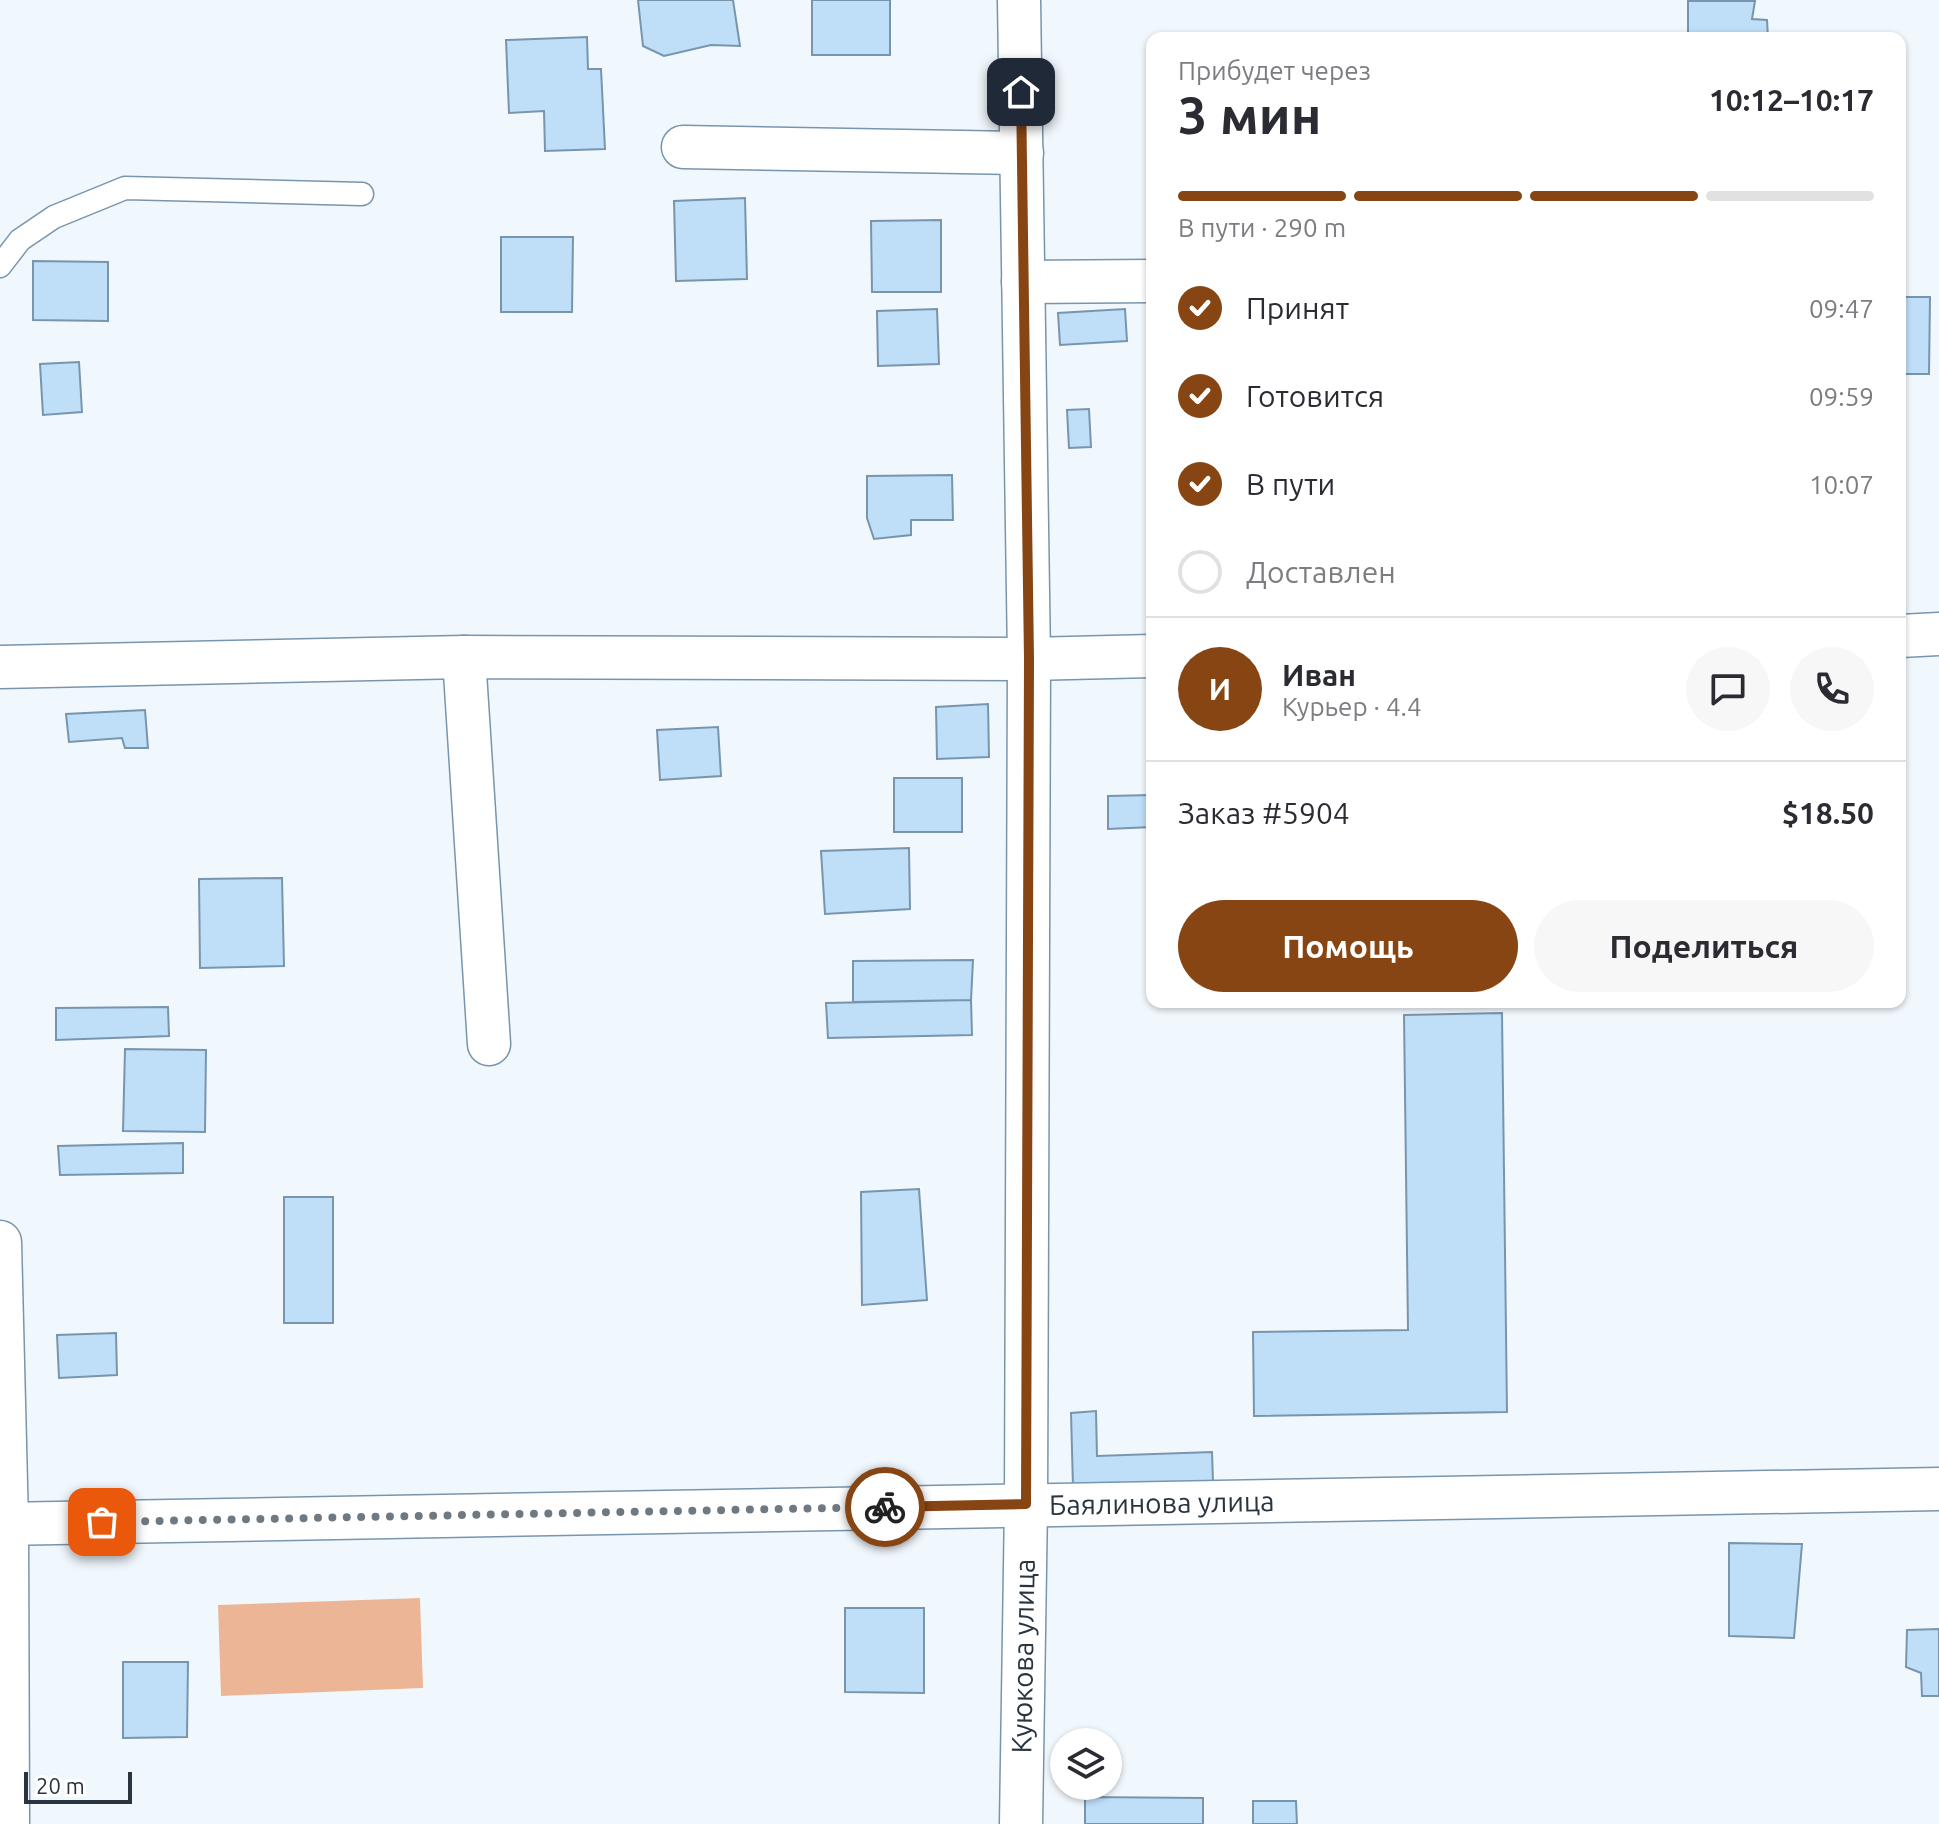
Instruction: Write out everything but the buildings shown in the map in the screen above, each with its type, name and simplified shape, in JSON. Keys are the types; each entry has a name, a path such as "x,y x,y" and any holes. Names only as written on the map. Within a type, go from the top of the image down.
{"street":[{"name":"Куюкова улица","path":"1019,0 1029,659 1026,1504 1021,1824"},
{"path":"683,147 1022,153"},
{"path":"1023,282 1146,281"},
{"path":"1906,636 1939,634"},
{"path":"0,667 464,657 1029,659 1146,656"},
{"path":"464,657 489,1044"},
{"path":"0,1242 8,1824"},
{"name":"Баялинова улица","path":"3,1524 1939,1489"}],"lane":[{"path":"0,266 20,240 54,217 125,188 362,194"}],"shaded area":[{"path":"420,1598 423,1688 221,1696 218,1605"}],"way so far":[{"path":"102,1522 885,1507"}],"route":[{"path":"885,1507 1026,1504 1029,659 1021,92"}]}
